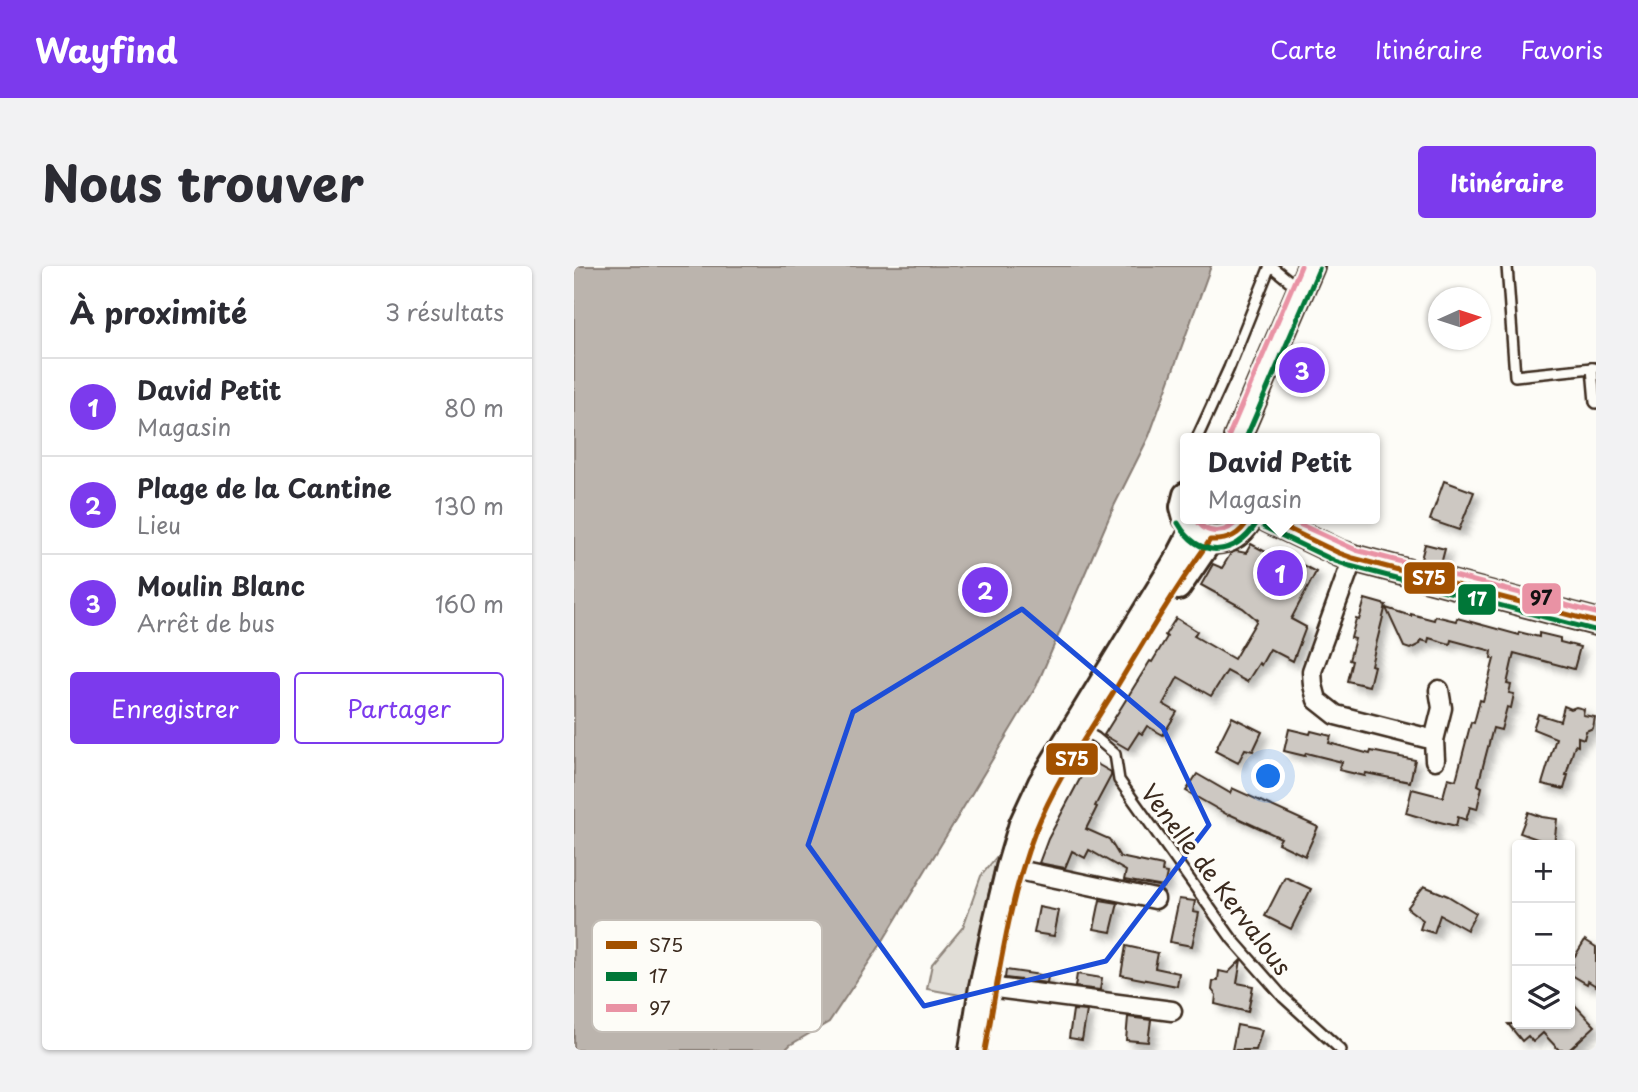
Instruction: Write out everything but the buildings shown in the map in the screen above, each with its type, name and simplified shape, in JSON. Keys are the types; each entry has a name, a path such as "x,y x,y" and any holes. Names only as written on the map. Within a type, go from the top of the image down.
{"main road":[{"path":"1239,433 1311,266"},
{"path":"1257,433 1326,266"},
{"path":"972,1050 982,986 1015,870 1081,730 1185,575 1193,527 1219,541 1237,535 1246,524"},
{"path":"1278,524 1353,558 1596,622"},
{"path":"985,1050 1009,923 1015,870"}],"street":[{"path":"1353,558 1312,671 1312,684 1317,700 1336,715 1434,740"},
{"path":"1435,760 1434,740 1442,708 1439,690"},
{"path":"1015,870 1156,900"},
{"path":"996,988 1172,1011"}],"lane":[{"path":"1198,433 1229,368 1271,266 1300,290 1303,297 1285,352 1289,358"},
{"path":"1507,266 1515,376 1594,368 1596,403"},
{"name":"Venelle de Kervalous","path":"1081,730 1096,738 1115,754 1119,780 1232,939 1283,997 1341,1050"}],"highlighted area":[{"path":"1022,609 1163,728 1209,825 1106,961 924,1006 808,845 853,712"}],"shaded area":[{"path":"574,266 1211,266 1149,436 1114,506 1036,687 881,944 829,1022 822,1026 822,920 592,920 592,1032 812,1032 785,1050 574,1050"},
{"path":"997,856 966,996 927,989 932,964 963,927 981,876"}],"transit line":[{"name":"97","path":"1230,433 1301,266"},
{"name":"17","path":"1248,433 1319,269"},
{"name":"17","path":"1178,523 1196,543 1217,549 1237,543 1256,524"},
{"name":"97","path":"1200,524 1211,531 1223,530 1234,524"},
{"name":"S75","path":"985,1050 1018,885 1035,832 1052,796 1160,615 1210,540 1233,536 1246,524"},
{"name":"S75","path":"1278,524 1353,558 1596,622"},
{"name":"97","path":"1299,524 1356,550 1596,613"},
{"name":"17","path":"1264,527 1350,566 1594,630"}],"place":[{"name":"Moulin Blanc","path":"1302,370"},
{"name":"David Petit","path":"1280,573"},
{"name":"Plage de la Cantine","path":"985,590"}]}
